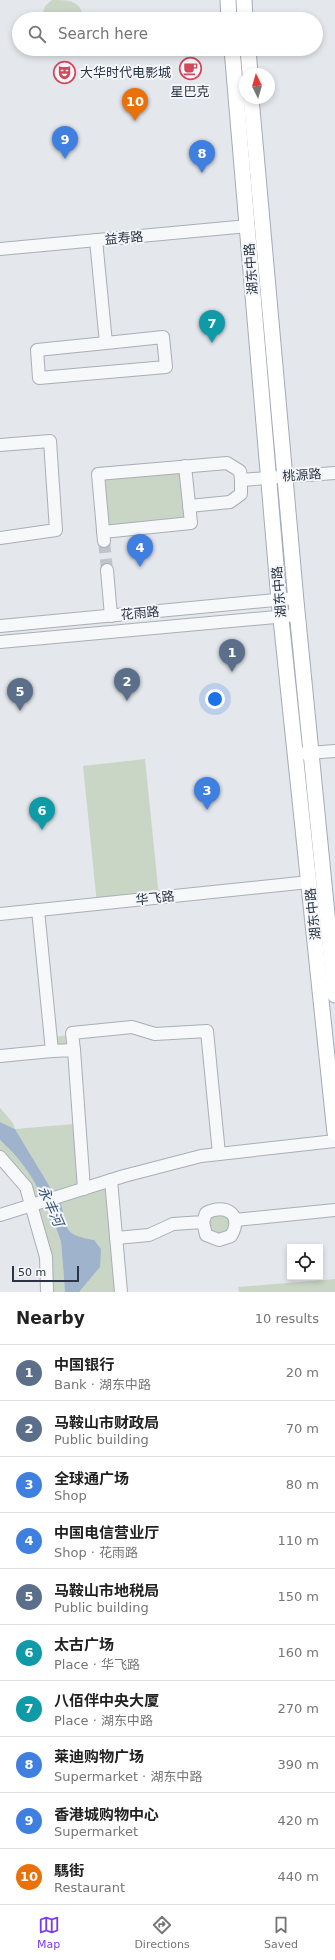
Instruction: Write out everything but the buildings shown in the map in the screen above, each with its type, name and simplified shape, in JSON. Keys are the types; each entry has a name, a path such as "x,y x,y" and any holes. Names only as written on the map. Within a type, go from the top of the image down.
{"main road":[{"path":"228,0 229,12"},
{"path":"244,0 245,12"},
{"name":"湖东中路","path":"233,56 248,226 260,394 269,477 279,600 335,1133"},
{"path":"249,56 250,68"},
{"name":"湖东中路","path":"253,104 296,598 335,995"}],"street":[{"name":"益寿路","path":"0,249 248,226"},
{"path":"96,240 106,343"},
{"path":"163,337 166,367 39,378 37,350 106,343 163,337"},
{"path":"0,445 50,441 56,530 0,538"},
{"path":"185,466 189,506 191,523 104,536 98,474 185,466 227,463 240,471 242,494 230,502 189,506"},
{"name":"桃源路","path":"241,480 335,473"},
{"path":"107,570 111,616"},
{"name":"花雨路","path":"0,626 296,598"},
{"path":"0,642 298,615"},
{"path":"296,754 335,751"},
{"name":"华飞路","path":"0,914 309,882"},
{"path":"38,910 52,1052"},
{"path":"50,1035 132,1027 155,1034 207,1031 219,1154"},
{"path":"72,1033 84,1188"},
{"path":"0,1056 74,1050"},
{"path":"0,1215 110,1180 201,1156 335,1141"},
{"path":"0,1157 26,1187 46,1257 47,1292"},
{"path":"110,1180 121,1292"},
{"path":"223,1208 230,1211 235,1220 235,1230 231,1236 219,1240 206,1235 202,1222 206,1213 214,1209 223,1208"},
{"path":"235,1220 335,1210"},
{"path":"116,1238 148,1235 173,1224 202,1222"}],"green space":[{"path":"52,0 63,0 73,2 80,8 82,12 43,12 45,6"},
{"path":"181,471 187,520 109,526 105,478"},
{"path":"145,759 159,897 97,904 83,766"},
{"path":"71,1035 72,1049 53,1050 52,1037"},
{"path":"0,1108 13,1123 15,1129 0,1122"},
{"path":"74,1124 79,1185 53,1192 15,1129"},
{"path":"0,1140 10,1149 31,1174 48,1205 61,1242 65,1292 47,1292 26,1187 0,1158"},
{"path":"106,1189 118,1292 79,1292 94,1240 77,1236 69,1230 61,1203"},
{"path":"223,1211 233,1221 229,1234 207,1234 208,1215"},
{"path":"335,1279 335,1292 239,1292 238,1287 323,1280"}],"water":[{"path":"0,1122 15,1129 53,1192 42,1196 24,1166 0,1140"},
{"name":"永丰河","path":"61,1203 69,1230 77,1236 94,1240 101,1249 100,1267 79,1292 65,1292 61,1242 48,1205"}],"tunnel":[{"path":"104,541 107,570"}],"place":[{"name":"星巴克","path":"190,69"},
{"name":"大华时代电影城","path":"65,72"},
{"name":"騳街","path":"135,121"},
{"name":"香港城购物中心","path":"65,159"},
{"name":"莱迪购物广场","path":"202,173"},
{"name":"八佰伴中央大厦","path":"212,343"},
{"name":"中国电信营业厅","path":"140,567"},
{"name":"中国银行","path":"232,672"},
{"name":"马鞍山市财政局","path":"127,701"},
{"name":"马鞍山市地税局","path":"20,711"},
{"name":"全球通广场","path":"207,810"},
{"name":"太古广场","path":"42,830"}]}
